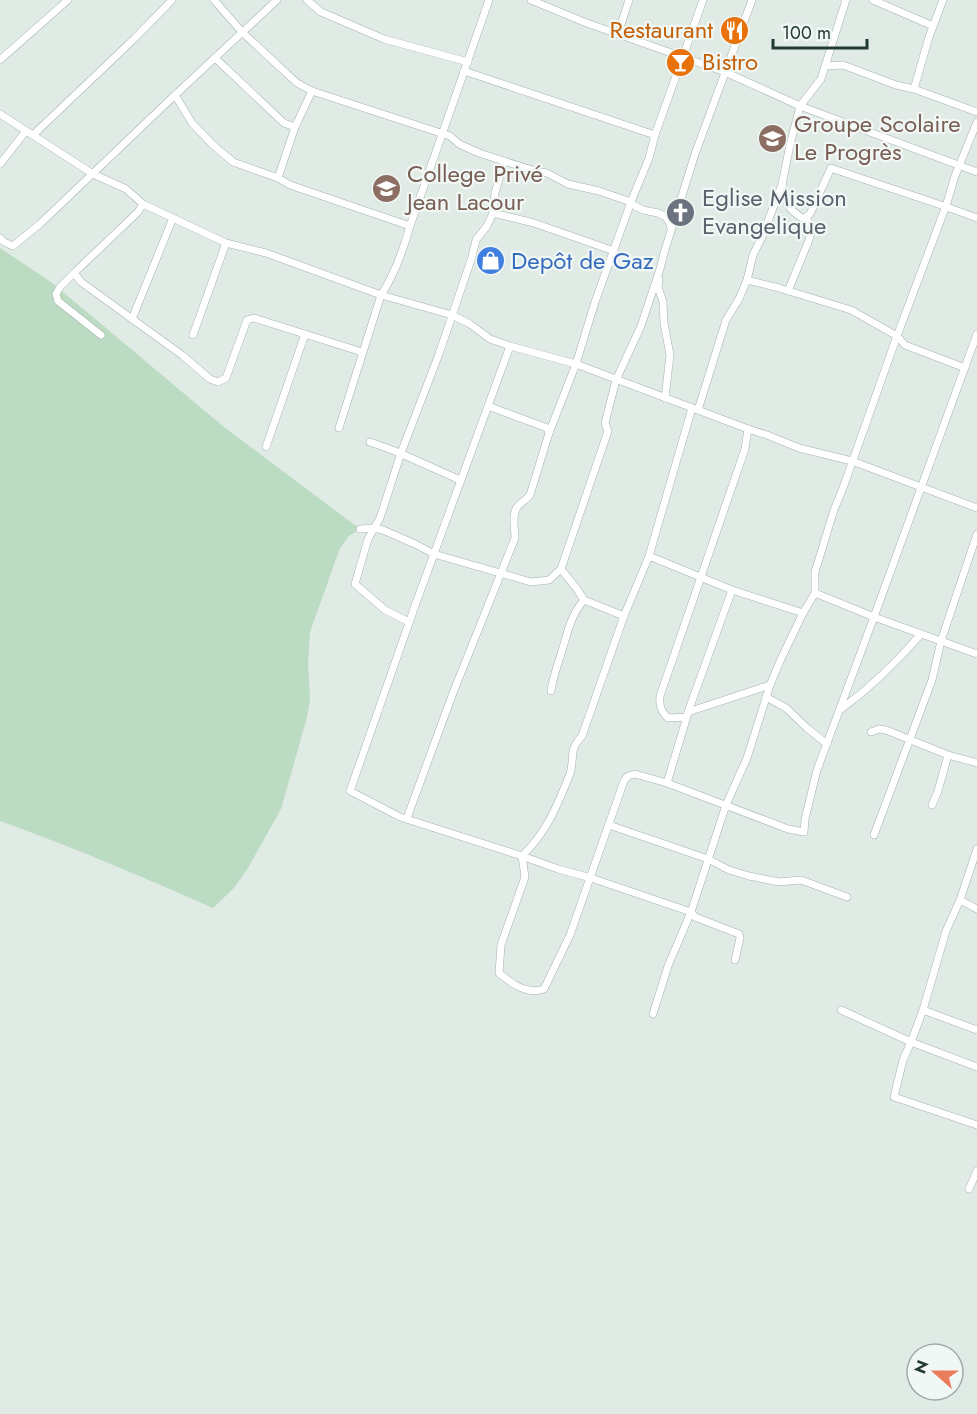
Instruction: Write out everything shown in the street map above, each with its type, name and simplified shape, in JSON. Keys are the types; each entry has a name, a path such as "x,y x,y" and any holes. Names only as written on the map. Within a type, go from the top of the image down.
{"street":[{"path":"1,57 68,0"},
{"path":"0,164 29,133 135,38 172,0"},
{"path":"214,0 243,32 297,83 312,91 450,136 465,148 631,202 643,210 658,213 666,218 670,224 671,233"},
{"path":"0,238 13,246 41,223 277,0"},
{"path":"307,0 321,12 384,39 468,62"},
{"path":"339,428 381,295 401,258 410,226 489,0"},
{"path":"531,0 584,22 725,72 800,106 977,172"},
{"path":"618,34 629,0"},
{"path":"407,819 453,693 515,538 514,514 517,507 524,503 530,495 549,433 576,364 595,302 649,158 703,0"},
{"path":"360,529 374,528 395,535 434,554 531,582 549,580 561,569 608,431 605,423 616,380 641,326 695,154 752,0"},
{"path":"522,856 545,830 565,787 572,767 573,747 582,736 624,616 649,556 695,409 726,320 747,280 753,255 782,184 800,106 821,79 846,0"},
{"path":"873,0 933,26"},
{"path":"914,89 943,0"},
{"path":"215,58 284,123 296,127"},
{"path":"826,66 843,65 977,112"},
{"path":"465,71 655,135"},
{"path":"278,178 312,91"},
{"path":"175,95 192,123 233,162 278,178 290,185 410,226"},
{"path":"0,114 93,174 126,189 143,204 226,243 266,253 381,295 452,315 470,324 490,339 576,364 799,448 852,461 977,508"},
{"path":"653,1014 668,966 691,912 726,805 747,758 770,685 814,593 814,572 820,553 955,176 977,122"},
{"path":"409,622 385,610 355,584 368,539 380,518 476,240 487,226 492,213 504,161"},
{"path":"804,219 810,214 831,168 977,218"},
{"path":"782,184 786,204 793,212 810,223 811,232 788,291"},
{"path":"101,335 58,301 56,294 60,287 138,212 143,204"},
{"path":"492,213 534,223 614,251"},
{"path":"132,319 173,218"},
{"path":"193,335 226,243"},
{"path":"660,269 658,287 663,302 670,355 665,398"},
{"path":"74,273 81,282 182,355 210,379 218,382 226,378 247,320 254,318 362,352"},
{"path":"747,280 851,310 897,336 905,345 965,368"},
{"path":"266,447 305,334"},
{"path":"522,856 525,877 501,945 499,973 512,985 538,992 544,989 570,935 624,781 628,776 635,774 667,783 788,829 804,832 817,770 977,334"},
{"path":"510,346 350,791 400,817 691,912 695,917 739,934 735,960"},
{"path":"488,406 547,428 549,433"},
{"path":"748,429 745,449 700,576 659,704 662,712 668,718 687,715 770,685"},
{"path":"370,442 401,453 460,480"},
{"path":"874,835 932,680 941,641 977,534"},
{"path":"649,556 732,590 803,613"},
{"path":"561,569 584,600 624,616"},
{"path":"667,783 687,715 732,590"},
{"path":"814,593 977,654"},
{"path":"551,691 554,672 570,622 584,600"},
{"path":"840,710 898,660 921,634"},
{"path":"766,697 786,708 827,744"},
{"path":"871,732 879,729 886,730 948,755 977,763"},
{"path":"932,805 948,755"},
{"path":"609,825 708,859 729,870 748,876 778,882 801,880 847,897"},
{"path":"977,849 960,900 946,931 924,1010 903,1060 894,1097 977,1125"},
{"path":"960,900 977,909"},
{"path":"841,1010 911,1042 977,1067"},
{"path":"924,1010 977,1030"},
{"path":"969,1189 977,1171"}],"green space":[{"path":"0,248 51,282 224,427 360,529 349,536 340,548 310,632 308,663 310,700 281,809 248,868 234,888 213,908 108,863 0,821"}],"place":[{"name":"Restaurant","path":"734,30"},
{"name":"Bistro","path":"681,62"},
{"name":"Groupe Scolaire Le Progrès","path":"773,138"},
{"name":"College Privé Jean Lacour","path":"386,188"},
{"name":"Eglise Mission Evangelique","path":"681,212"},
{"name":"Depôt de Gaz","path":"490,261"}]}
